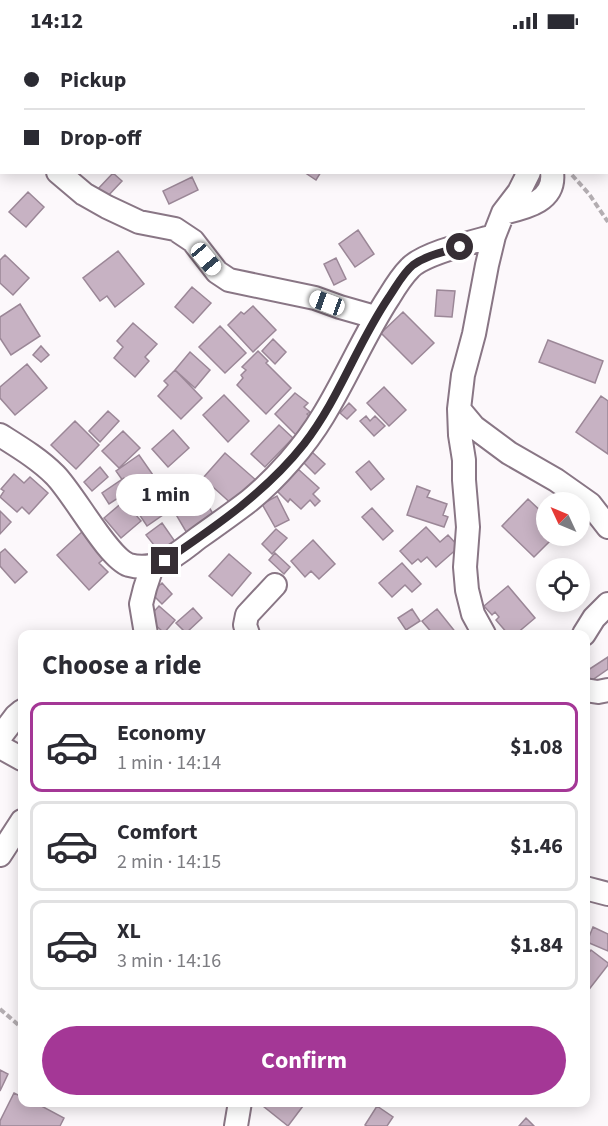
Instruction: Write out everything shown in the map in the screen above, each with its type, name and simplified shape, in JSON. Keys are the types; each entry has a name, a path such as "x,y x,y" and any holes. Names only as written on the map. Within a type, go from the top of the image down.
{"street":[{"path":"60,174 84,194 107,207 139,222 174,229 193,241 217,272 229,280 315,298 340,308 375,317"},
{"path":"482,630 473,614 467,590 465,567 468,527 459,409 463,375 474,334 494,236 502,213 519,192 528,174"},
{"path":"502,213 525,208 540,201 548,191 553,179 552,174"},
{"path":"0,435 31,455 55,475 113,554 127,564 152,567 184,549 250,500 280,472 323,417 375,317 411,266 425,257 494,236"},
{"path":"459,409 474,427 509,453 556,480 590,504 608,527"},
{"path":"145,630 141,604 152,567"},
{"path":"247,630 247,615 275,585"},
{"path":"586,630 594,618 608,604"},
{"path":"590,691 608,690"},
{"path":"0,738 18,714"},
{"path":"0,747 18,757"},
{"path":"0,855 18,827"},
{"path":"590,889 608,894"},
{"path":"236,1126 239,1107"}],"path":[{"path":"573,174 608,222"},
{"path":"0,1009 18,1025"}],"building":[{"path":"112,174 122,181 106,198 97,190"},
{"path":"307,174 320,174 316,180"},
{"path":"192,177 198,190 169,204 163,191"},
{"path":"28,192 44,207 26,227 9,212"},
{"path":"358,230 374,254 355,267 339,244"},
{"path":"118,251 144,284 115,307 107,296 100,301 83,278"},
{"path":"5,255 29,278 13,295 0,283 0,260"},
{"path":"336,258 346,279 334,285 324,264"},
{"path":"192,287 211,303 193,323 175,307"},
{"path":"437,290 455,291 452,317 435,316"},
{"path":"20,304 40,336 11,355 0,338 0,317"},
{"path":"253,306 276,330 253,352 228,325 241,312 244,314"},
{"path":"403,312 434,343 412,364 381,333"},
{"path":"133,323 157,344 145,357 149,361 135,377 114,358 123,347 117,341"},
{"path":"220,326 246,353 225,373 199,347"},
{"path":"273,339 286,352 275,364 262,351"},
{"path":"548,340 603,361 595,383 539,362"},
{"path":"41,346 49,355 41,362 33,355"},
{"path":"258,351 268,361 266,363 291,388 266,414 237,385 246,370 242,367"},
{"path":"190,352 210,370 195,388 175,370"},
{"path":"27,364 47,388 15,415 0,398 0,387"},
{"path":"175,370 202,398 181,419 158,396 168,385 164,381"},
{"path":"384,387 406,410 389,426 367,403"},
{"path":"295,393 308,403 304,407 310,412 307,414 314,420 298,437 275,414"},
{"path":"224,395 249,421 228,442 203,415"},
{"path":"601,396 608,401 608,454 576,432"},
{"path":"349,403 356,410 347,419 340,413"},
{"path":"108,411 119,421 100,442 89,431"},
{"path":"366,416 370,421 375,416 385,426 374,436 360,421"},
{"path":"75,421 99,445 76,469 51,445"},
{"path":"279,425 293,438 265,467 251,454"},
{"path":"173,430 189,448 168,467 152,449"},
{"path":"123,431 140,448 119,468 102,451"},
{"path":"312,452 325,464 315,474 303,462"},
{"path":"225,453 257,481 234,506 203,478"},
{"path":"139,455 153,475 130,491 116,471"},
{"path":"369,461 384,479 371,490 356,472"},
{"path":"100,467 108,477 92,491 84,482"},
{"path":"298,469 319,488 313,494 320,501 315,506 310,500 301,509 290,499 288,502 277,491"},
{"path":"14,474 24,483 30,477 48,493 29,514 22,507 17,512 0,497 4,491 1,489"},
{"path":"124,478 132,489 109,504 102,493"},
{"path":"154,481 173,508 147,526 129,499"},
{"path":"417,486 430,491 427,497 447,504 443,515 448,517 444,527 407,515"},
{"path":"199,490 216,519 188,535 171,506"},
{"path":"277,496 289,520 275,527 262,504"},
{"path":"528,499 536,507 536,546 545,546 534,557 502,526"},
{"path":"124,501 141,521 121,538 104,518"},
{"path":"372,508 393,531 383,540 362,517"},
{"path":"0,511 11,522 0,534"},
{"path":"162,523 176,543 161,554 146,535"},
{"path":"426,527 440,542 448,535 459,547 436,567 427,557 421,562 418,559 412,564 400,551"},
{"path":"276,529 287,538 272,554 262,544"},
{"path":"83,531 107,556 99,563 108,572 89,590 57,555"},
{"path":"313,540 335,564 319,579 311,571 305,577 291,561"},
{"path":"5,549 27,572 15,583 0,566 0,553"},
{"path":"275,553 290,567 284,574 269,560"},
{"path":"229,554 251,573 232,596 209,576"},
{"path":"402,563 421,584 412,592 405,585 392,597 379,583"},
{"path":"162,583 172,594 162,604 151,593"},
{"path":"508,586 535,618 521,630 505,630 496,620 499,617 495,612 492,615 484,606"},
{"path":"159,606 175,620 167,630 161,630 148,618"},
{"path":"193,608 202,618 189,630 183,630 176,623"},
{"path":"412,609 420,621 406,630 398,618"},
{"path":"437,609 454,630 430,630 422,621"},
{"path":"608,657 608,669 590,682 590,669"},
{"path":"593,927 608,934 608,951 590,943"},
{"path":"590,951 608,965 590,988"},
{"path":"0,1070 8,1074 0,1091"},
{"path":"14,1093 18,1095 18,1107 43,1107 64,1118 60,1126 0,1126 0,1121"},
{"path":"264,1107 302,1107 288,1126"},
{"path":"376,1107 393,1117 387,1126 365,1125"},
{"path":"526,1118 534,1126 519,1126"}],"route":[{"path":"165,561 250,500 280,472 323,417 375,317 411,266 425,257 460,247"}]}
